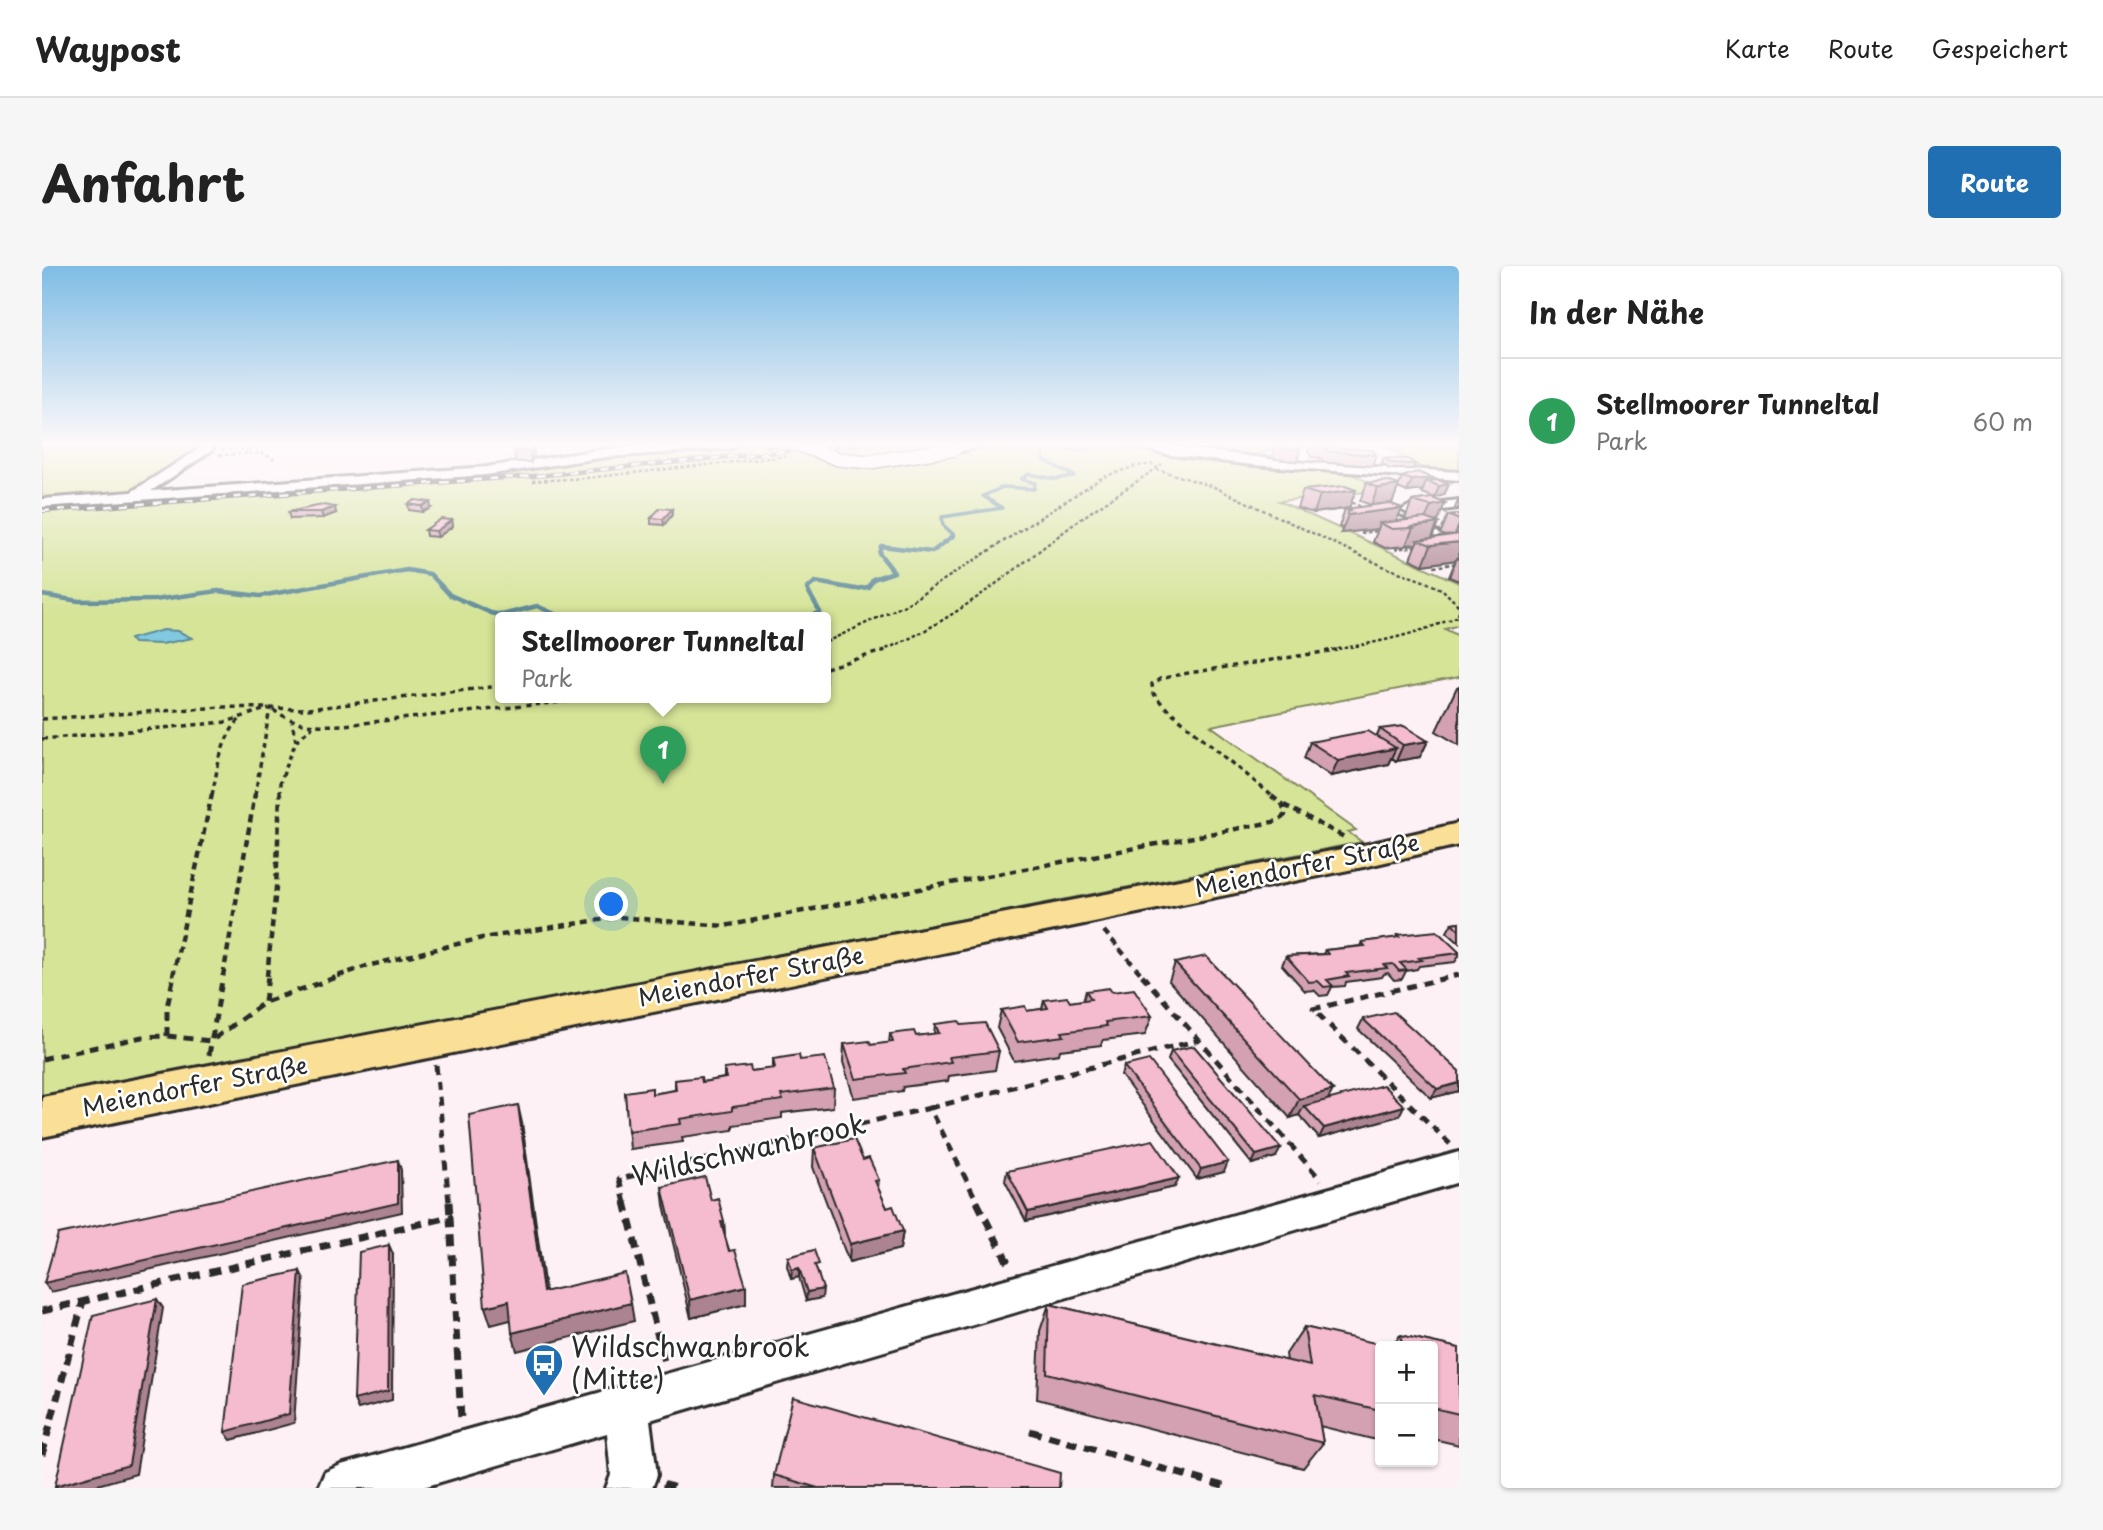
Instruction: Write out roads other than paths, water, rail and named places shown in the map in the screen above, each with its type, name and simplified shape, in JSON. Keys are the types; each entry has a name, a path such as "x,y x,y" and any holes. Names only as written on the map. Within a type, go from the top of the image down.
{"main road":[{"name":"Meiendorfer Straße","path":"42,1117 1087,911 1459,834"}],"street":[{"path":"42,503 72,501"},
{"path":"1370,513 1388,514 1459,504"},
{"path":"1388,514 1459,547"},
{"path":"341,1488 1459,1167"},
{"path":"626,1407 634,1475 629,1488"}],"water":[{"path":"163,630 178,631 192,638 162,644 133,643 130,639"}],"waterway":[{"path":"954,535 943,525 942,517 1002,508 991,501"},
{"path":"820,612 807,589 815,582 856,589 868,587 873,579 894,572 879,553 881,546 932,552 954,535"},
{"path":"42,595 79,601 154,600 218,591 260,596 407,570 430,574 450,595 495,614"},
{"path":"514,612 537,606 550,612"}],"railway":[{"path":"42,511 182,501"}],"place":[{"name":"Stellmoorer Tunneltal","path":"663,784"},
{"name":"Wildschwanbrook (Mitte)","path":"544,1397"}]}
